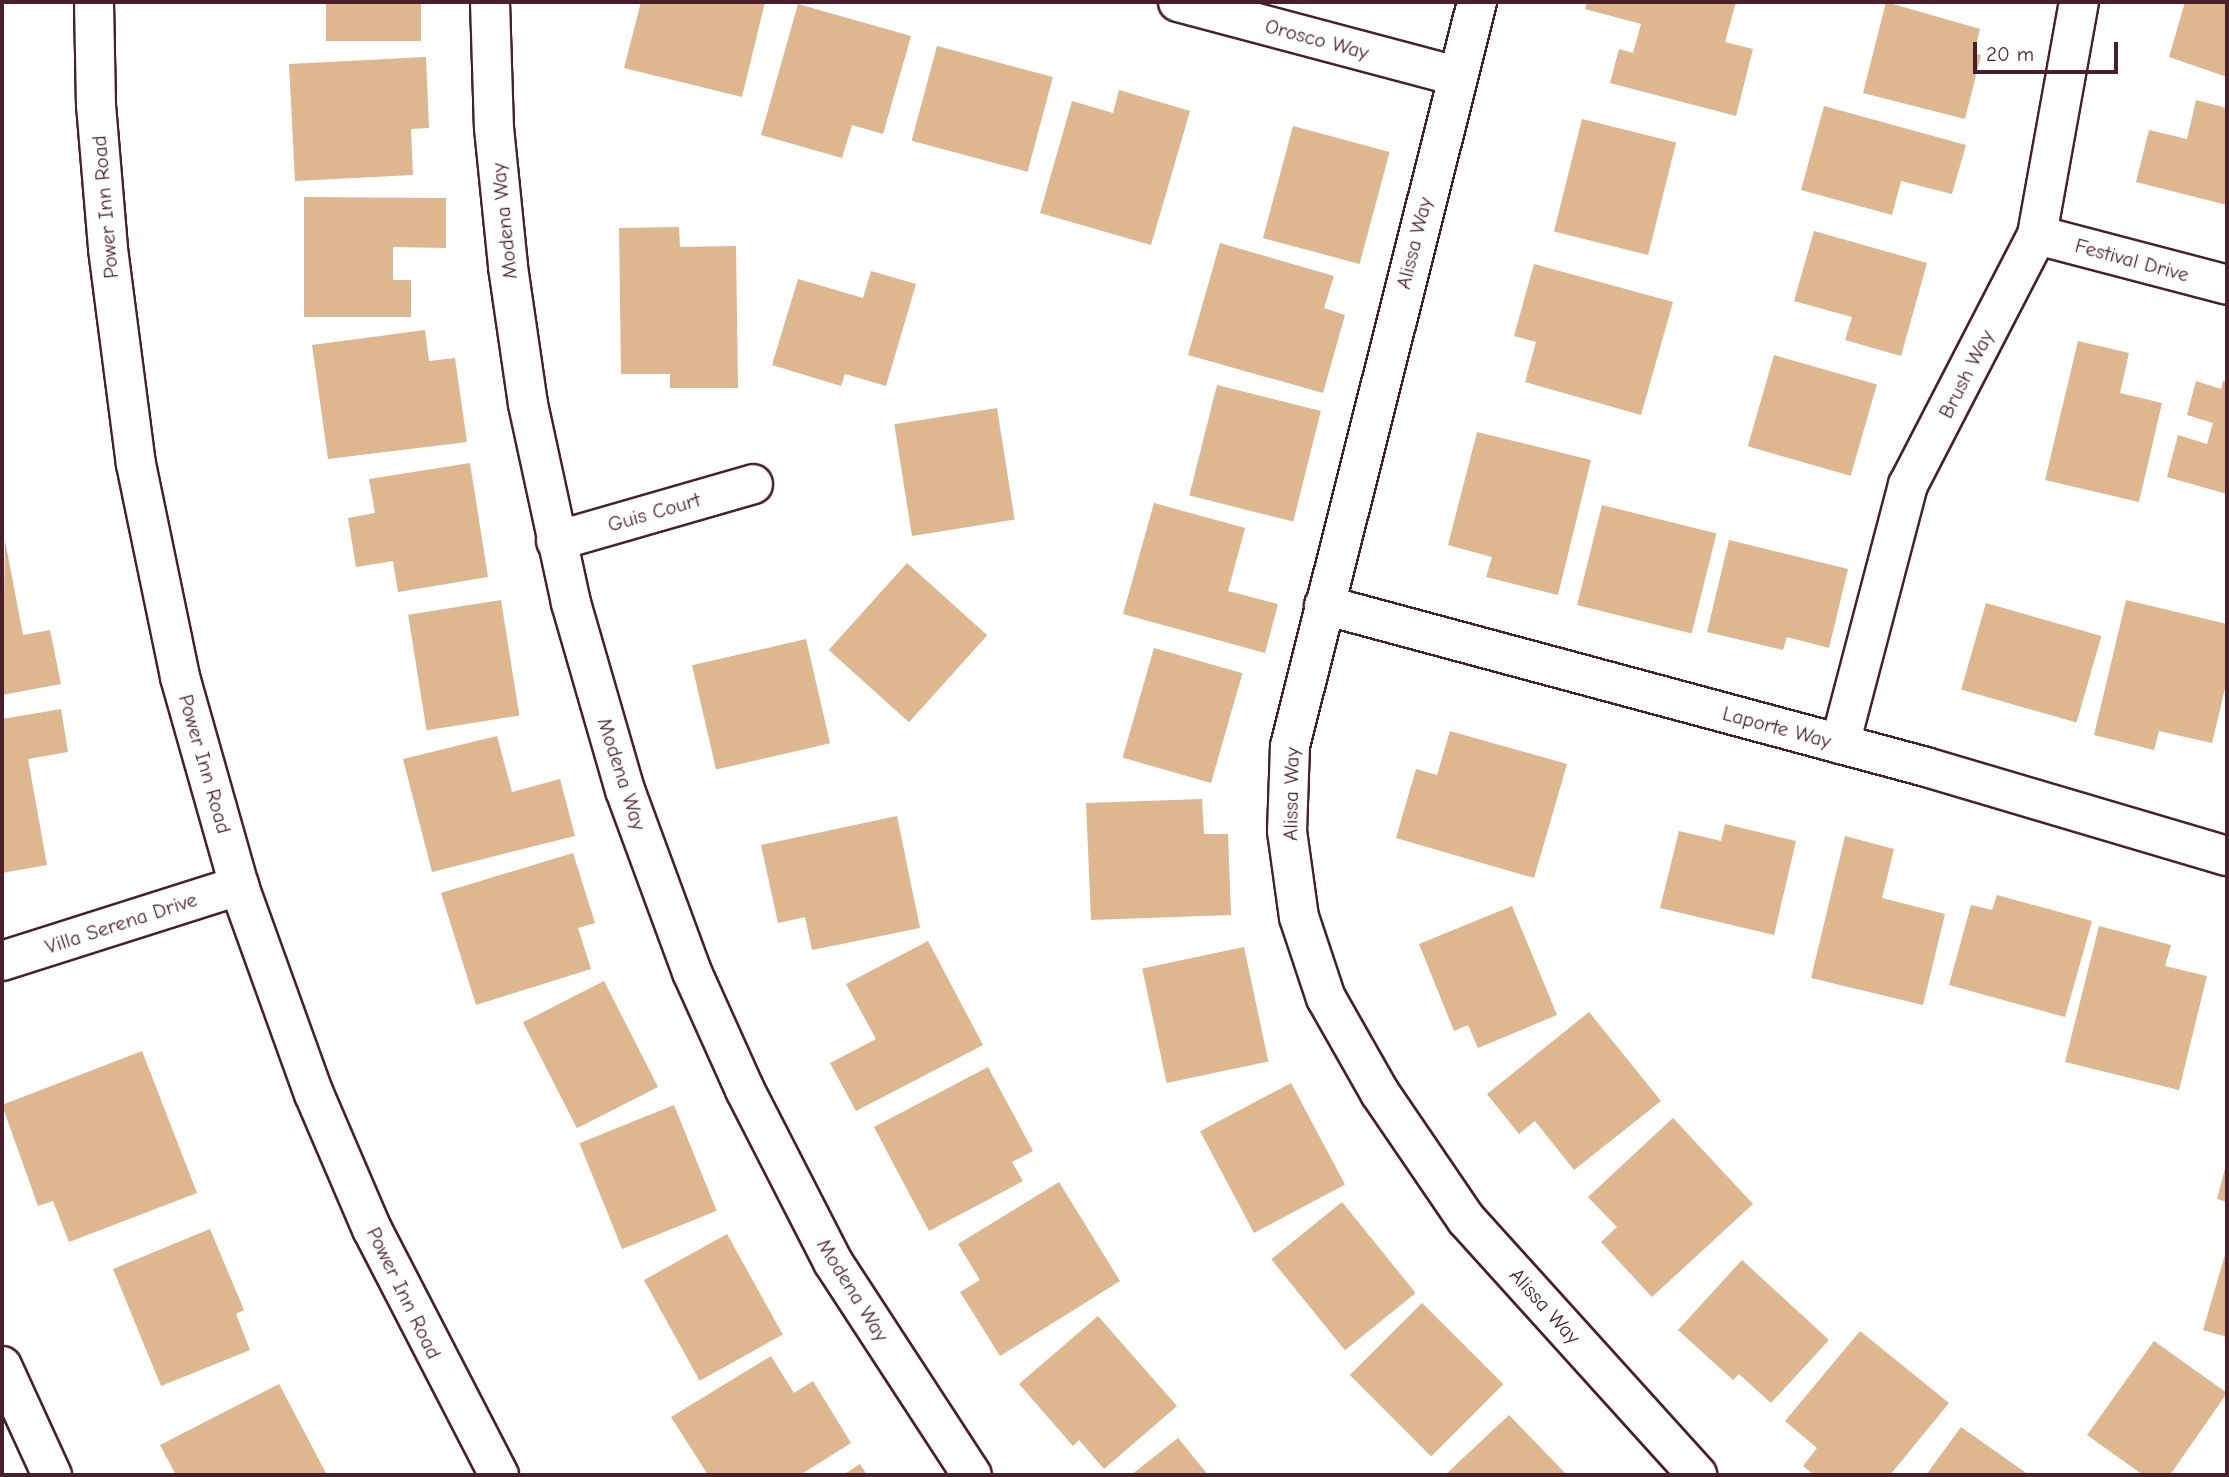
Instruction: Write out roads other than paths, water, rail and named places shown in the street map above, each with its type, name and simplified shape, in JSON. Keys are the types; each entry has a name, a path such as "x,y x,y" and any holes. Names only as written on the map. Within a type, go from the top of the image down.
{"street":[{"name":"Power Inn Road","path":"94,2 96,105 107,249 136,464 180,677 239,886 314,1094 366,1217 499,1475"},
{"name":"Modena Way","path":"490,2 494,128 508,267 556,541 625,790 692,972 745,1090 833,1262 972,1475"},
{"name":"Orosco Way","path":"1178,2 1456,76"},
{"name":"Alissa Way","path":"1477,2 1456,76 1290,746 1287,831 1299,917 1326,998 1380,1093 1466,1219 1698,1475"},
{"name":"Brush Way","path":"1840,744 1908,485 2037,235 2079,2"},
{"name":"Festival Drive","path":"2037,235 2227,285"},
{"name":"Guis Court","path":"556,541 753,484"},
{"name":"Laporte Way","path":"1324,605 1840,744 2227,856"},
{"name":"Villa Serena Drive","path":"2,961 239,886"},
{"path":"2,1366 52,1475"}]}
